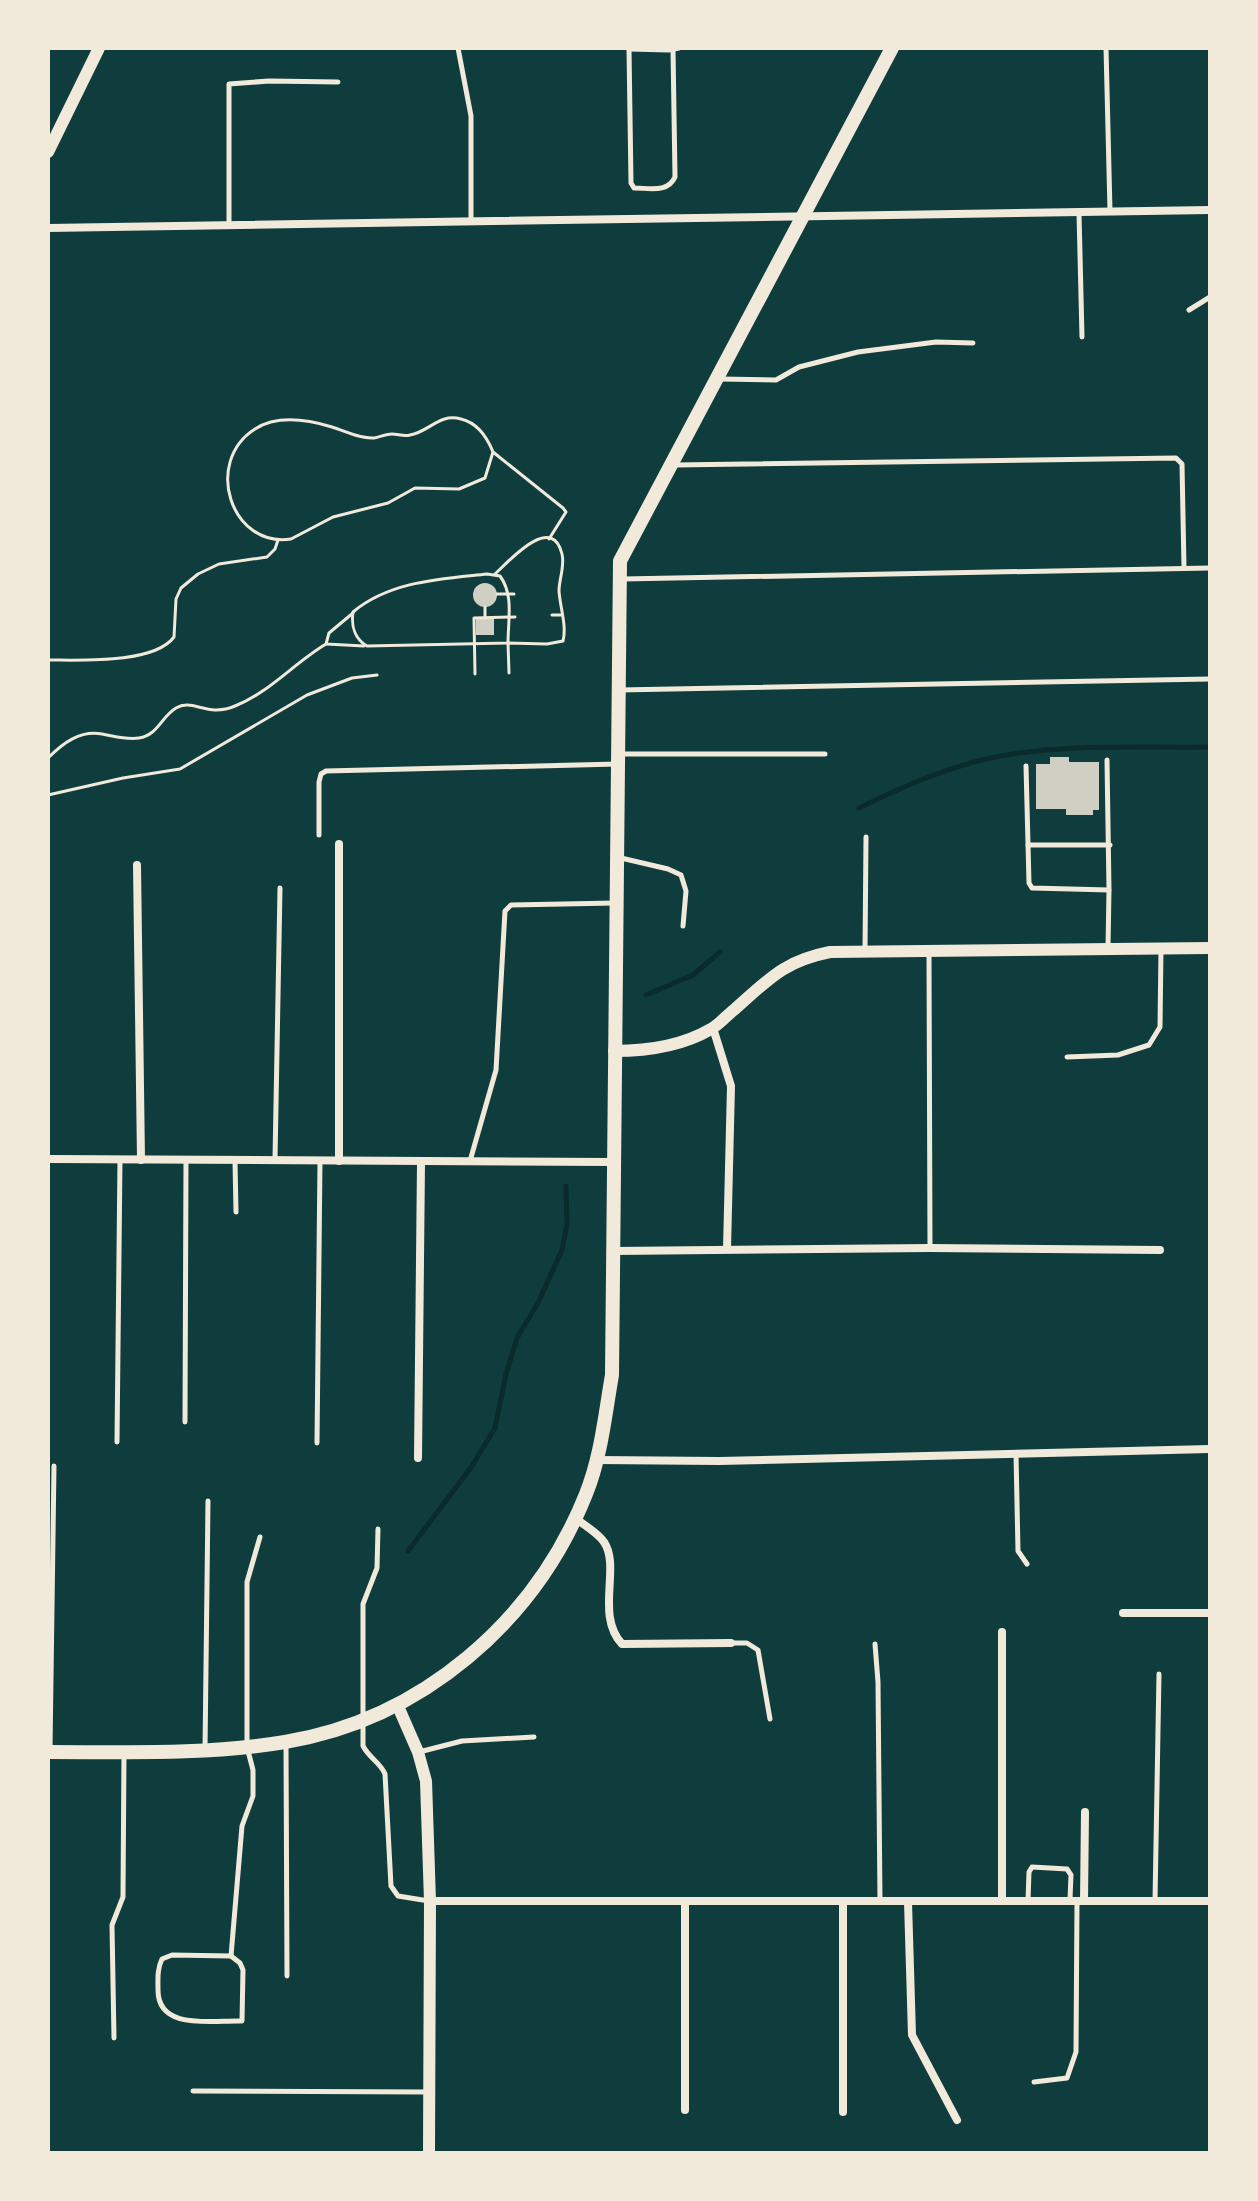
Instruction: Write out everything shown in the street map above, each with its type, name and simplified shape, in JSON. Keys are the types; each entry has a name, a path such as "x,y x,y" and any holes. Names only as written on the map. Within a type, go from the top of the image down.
{"main road":[{"path":"49,1752 205,1751 286,1742 327,1733 397,1704 433,1685 480,1649 517,1610 541,1578 575,1518 597,1460 612,1375 620,561 892,48"}],"street":[{"path":"48,152 99,48"},
{"path":"48,228 1210,210"},
{"path":"339,844 339,1161"},
{"path":"137,865 141,1160"},
{"path":"614,1051 638,1051 680,1043 713,1028 784,967 806,956 830,952 929,949 1210,948"},
{"path":"713,1028 731,1086 727,1249"},
{"path":"48,1159 614,1162"},
{"path":"418,1458 421,1162"},
{"path":"614,1251 930,1248 1160,1250"},
{"path":"597,1460 719,1461 1210,1449"},
{"path":"575,1518 603,1541 609,1555 609,1608 613,1634 622,1644 731,1643"},
{"path":"1123,1613 1210,1613"},
{"path":"1002,1632 1002,1901"},
{"path":"397,1704 418,1752 426,1781 430,1901 429,2153"},
{"path":"1077,1900 1085,1812"},
{"path":"430,1901 1210,1901"},
{"path":"685,1902 685,2110"},
{"path":"843,1902 843,2112"},
{"path":"908,1902 912,2035 957,2120"}],"lane":[{"path":"458,48 471,116 471,221"},
{"path":"1106,48 1110,212"},
{"path":"629,49 676,49 675,177 672,184 665,188 634,188 631,183 629,49"},
{"path":"229,225 229,84 338,82"},
{"path":"1079,213 1082,337"},
{"path":"1189,310 1210,297"},
{"path":"715,378 776,380 799,367 858,352 936,342 973,343"},
{"path":"669,465 1176,458 1182,464 1184,568"},
{"path":"618,579 1210,568"},
{"path":"618,690 1210,679"},
{"path":"319,835 319,782 321,774 326,771 825,754"},
{"path":"1107,760 1110,845 1108,949"},
{"path":"1026,766 1029,883 1032,888 1109,890"},
{"path":"865,951 866,837"},
{"path":"1028,845 1110,845"},
{"path":"616,858 668,869 681,875 686,891 683,926"},
{"path":"275,1160 280,888"},
{"path":"470,1162 496,1070 505,911 511,905 616,903"},
{"path":"929,949 930,1248"},
{"path":"1067,1057 1118,1055 1149,1045 1160,1027 1161,949"},
{"path":"117,1442 120,1159"},
{"path":"185,1422 186,1160"},
{"path":"235,1160 236,1212"},
{"path":"317,1443 320,1161"},
{"path":"1016,1454 1018,1551 1027,1564"},
{"path":"49,1752 54,1466"},
{"path":"205,1751 208,1501"},
{"path":"378,1529 377,1568 363,1604 363,1746 370,1759 381,1766 385,1774 391,1886 398,1896 430,1901"},
{"path":"231,1956 242,1826 253,1796 253,1770 247,1747 247,1582 260,1537"},
{"path":"731,1643 747,1643 758,1650 770,1719"},
{"path":"875,1644 880,1902"},
{"path":"1155,1901 1159,1674"},
{"path":"418,1752 462,1741 534,1737"},
{"path":"286,1742 287,1976"},
{"path":"114,2038 112,1925 123,1897 124,1751"},
{"path":"1028,1901 1032,1867 1067,1869 1077,1900 1076,2052 1067,2078 1034,2082"},
{"path":"172,1955 231,1956 243,1970 242,2021 175,2019 163,2012 158,2001 158,1968 162,1959 172,1955"},
{"path":"193,2091 430,2092"}],"path":[{"path":"493,452 485,478 470,485 459,489 415,488 388,503 333,517 291,539 278,540 251,529 232,506 227,488 227,472 235,449 245,437 264,424 292,420 373,438 391,434 411,435 438,420 454,418 470,422 480,430 493,452 563,508 566,512 549,539"},
{"path":"48,758 72,739 89,733 128,739 148,735 177,707 189,703 216,712 233,707 263,692 326,644 547,644 563,641 565,633 559,586 563,556 558,544 549,539 535,540 523,545 495,574 396,588 379,594 329,633 326,644"},
{"path":"48,660 122,657 163,648 174,637 176,599 181,588 198,574 219,564 267,557 278,540"},
{"path":"495,574 504,582 509,594 509,673"},
{"path":"497,594 514,594"},
{"path":"485,607 485,618"},
{"path":"353,612 355,632 367,646"},
{"path":"552,615 561,615"},
{"path":"475,674 474,618 515,617"},
{"path":"48,795 180,769 307,695 352,678 377,675"}],"building":[{"path":"485,583 496,590 497,595 490,606 485,607 474,600 473,595 480,584"},
{"path":"476,619 494,619 494,635 476,635"},
{"path":"1050,757 1069,757 1069,762 1099,762 1099,810 1093,810 1093,815 1066,815 1066,809 1036,809 1036,764 1050,764"}],"waterway":[{"path":"859,808 926,778 996,757 1076,748 1210,747"},
{"path":"646,995 693,975 720,952"},
{"path":"408,1551 472,1466 495,1428 517,1338 538,1303 562,1250 567,1224 566,1186"}]}
